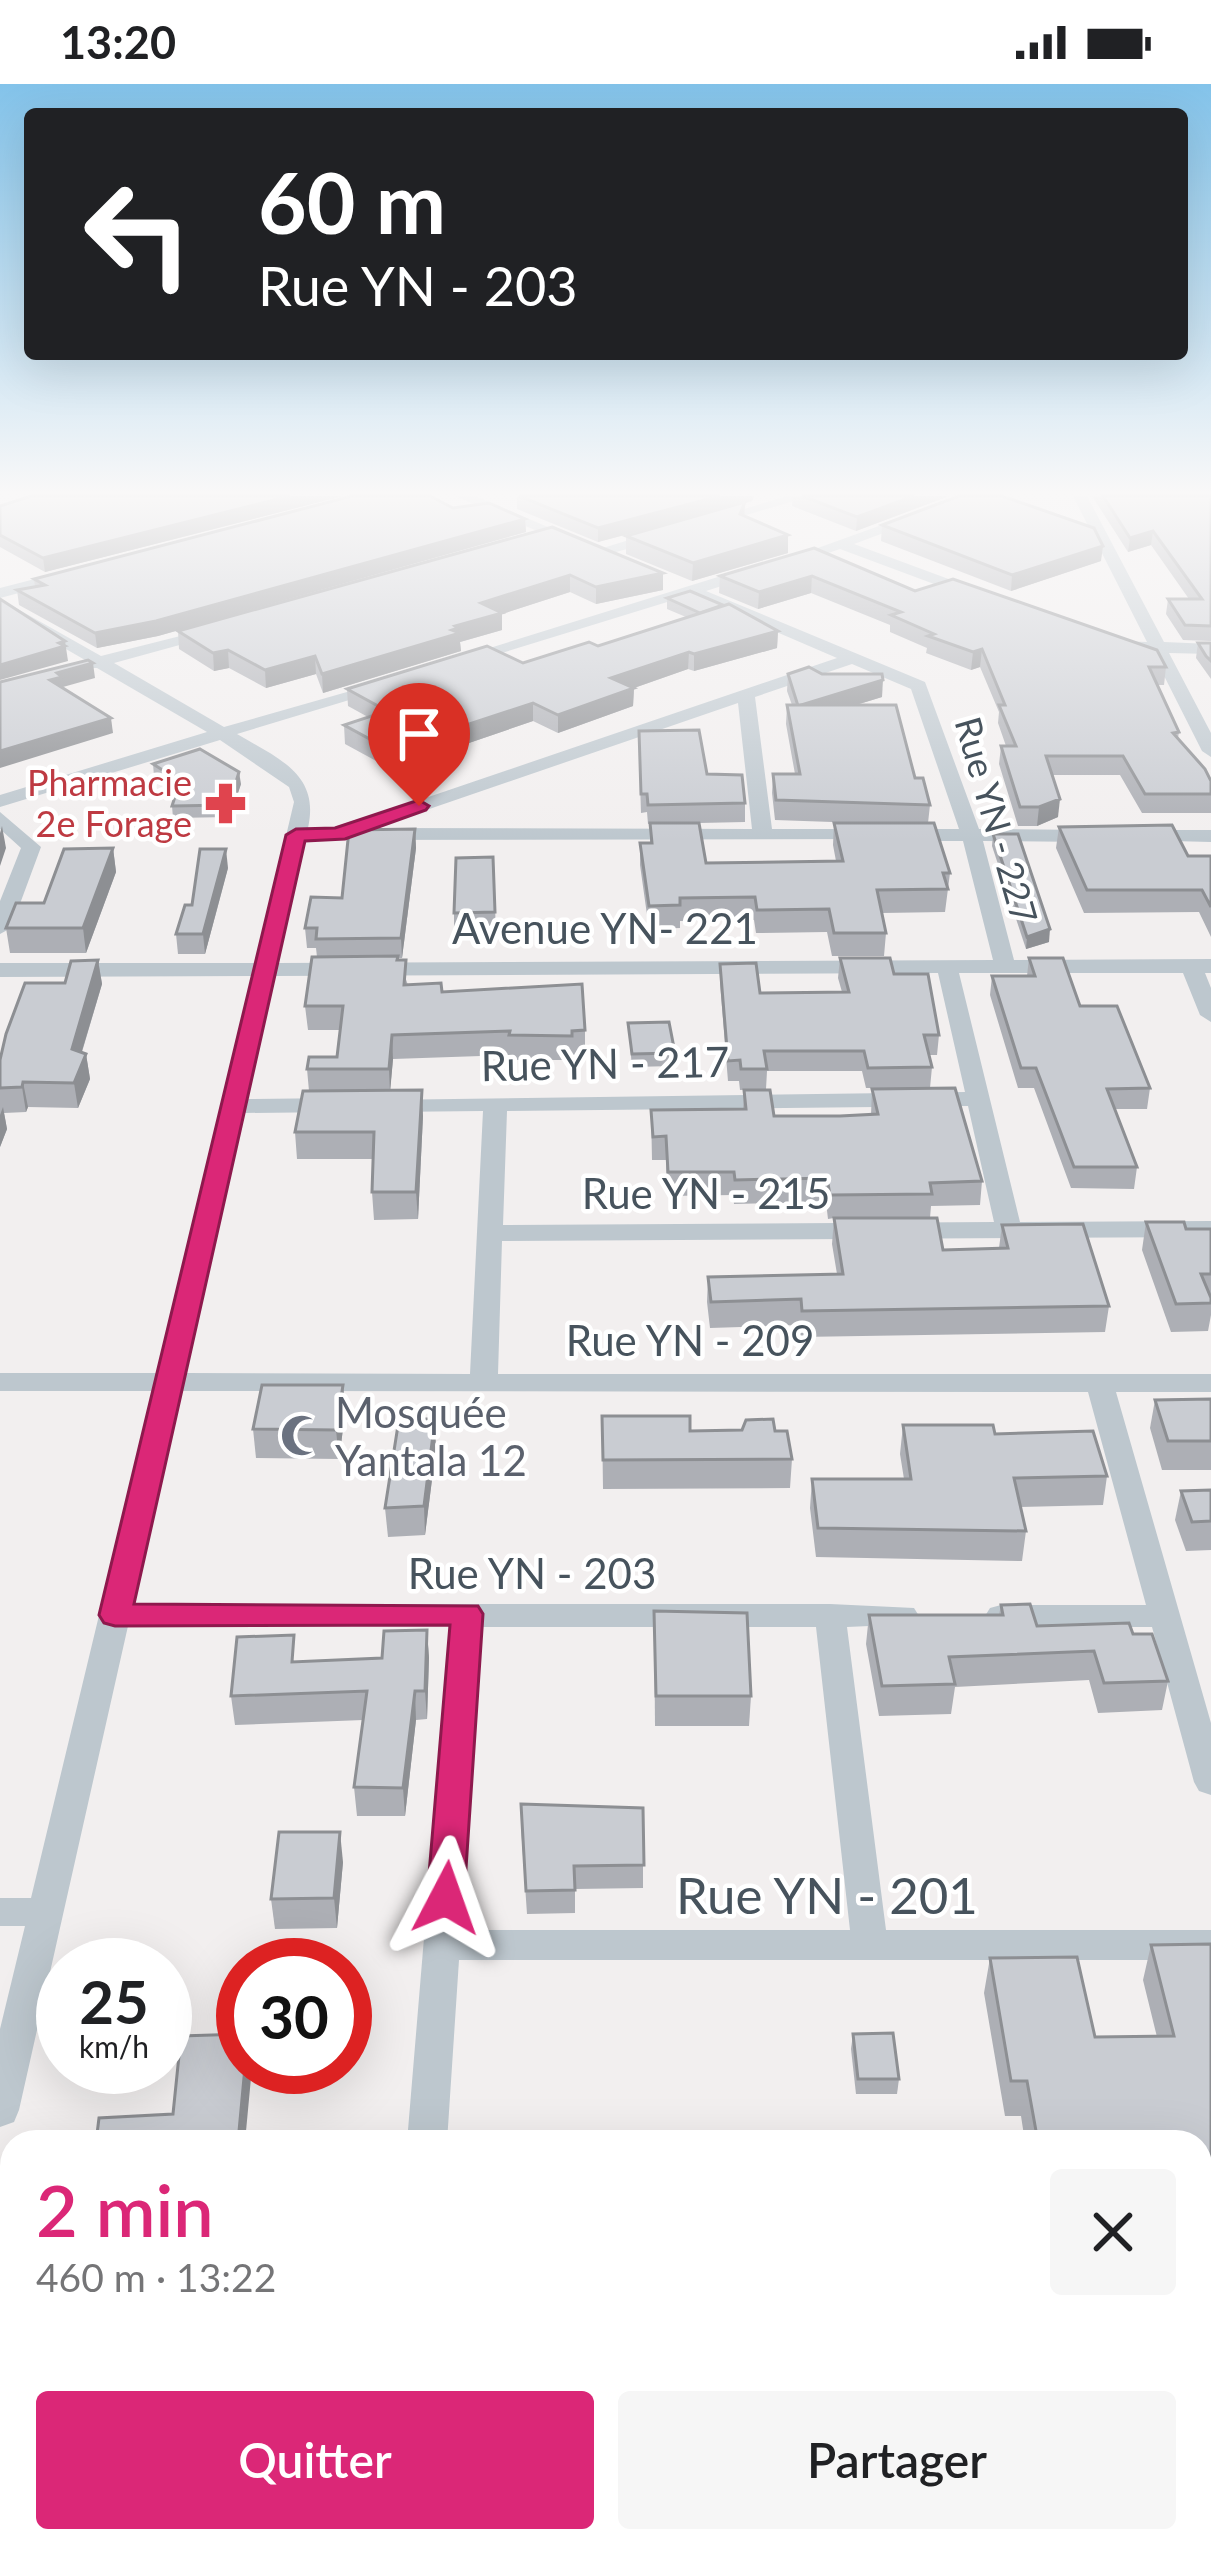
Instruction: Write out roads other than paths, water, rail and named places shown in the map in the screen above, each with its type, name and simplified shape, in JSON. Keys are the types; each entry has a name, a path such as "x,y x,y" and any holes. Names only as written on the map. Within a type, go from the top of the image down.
{"street":[{"path":"0,2110 304,802 297,784 263,758 88,665 10,611"},
{"path":"444,665 621,611"},
{"name":"Rue YN - 227","path":"742,611 909,681 925,694 1005,966"},
{"path":"1139,611 1211,751"},
{"path":"88,665 235,623"},
{"path":"1092,637 1123,647 1211,649"},
{"path":"338,834 855,657"},
{"path":"0,801 399,679"},
{"path":"746,692 763,835"},
{"path":"0,818 32,847 0,928"},
{"path":"296,835 1211,836"},
{"path":"1201,966 1211,1015"},
{"name":"Avenue YN- 221","path":"0,970 1201,966"},
{"path":"947,967 1009,1230"},
{"name":"Rue YN - 217","path":"233,1106 978,1099"},
{"path":"484,1382 495,1103"},
{"name":"Rue YN - 215","path":"490,1233 1211,1228"},
{"name":"Rue YN - 209","path":"0,1382 1211,1382"},
{"path":"1099,1382 1211,1782"},
{"path":"428,2130 467,1614"},
{"name":"Rue YN - 203","path":"115,1615 926,1616"},
{"path":"830,1616 870,1945"},
{"path":"974,1616 1165,1616"},
{"path":"0,1912 46,1912"},
{"name":"Rue YN - 201","path":"442,1945 1211,1945"}],"place":[{"name":"Pharmacie 2e Forage","path":"226,803"},
{"name":"Mosquée Yantala 12","path":"301,1436"}]}
